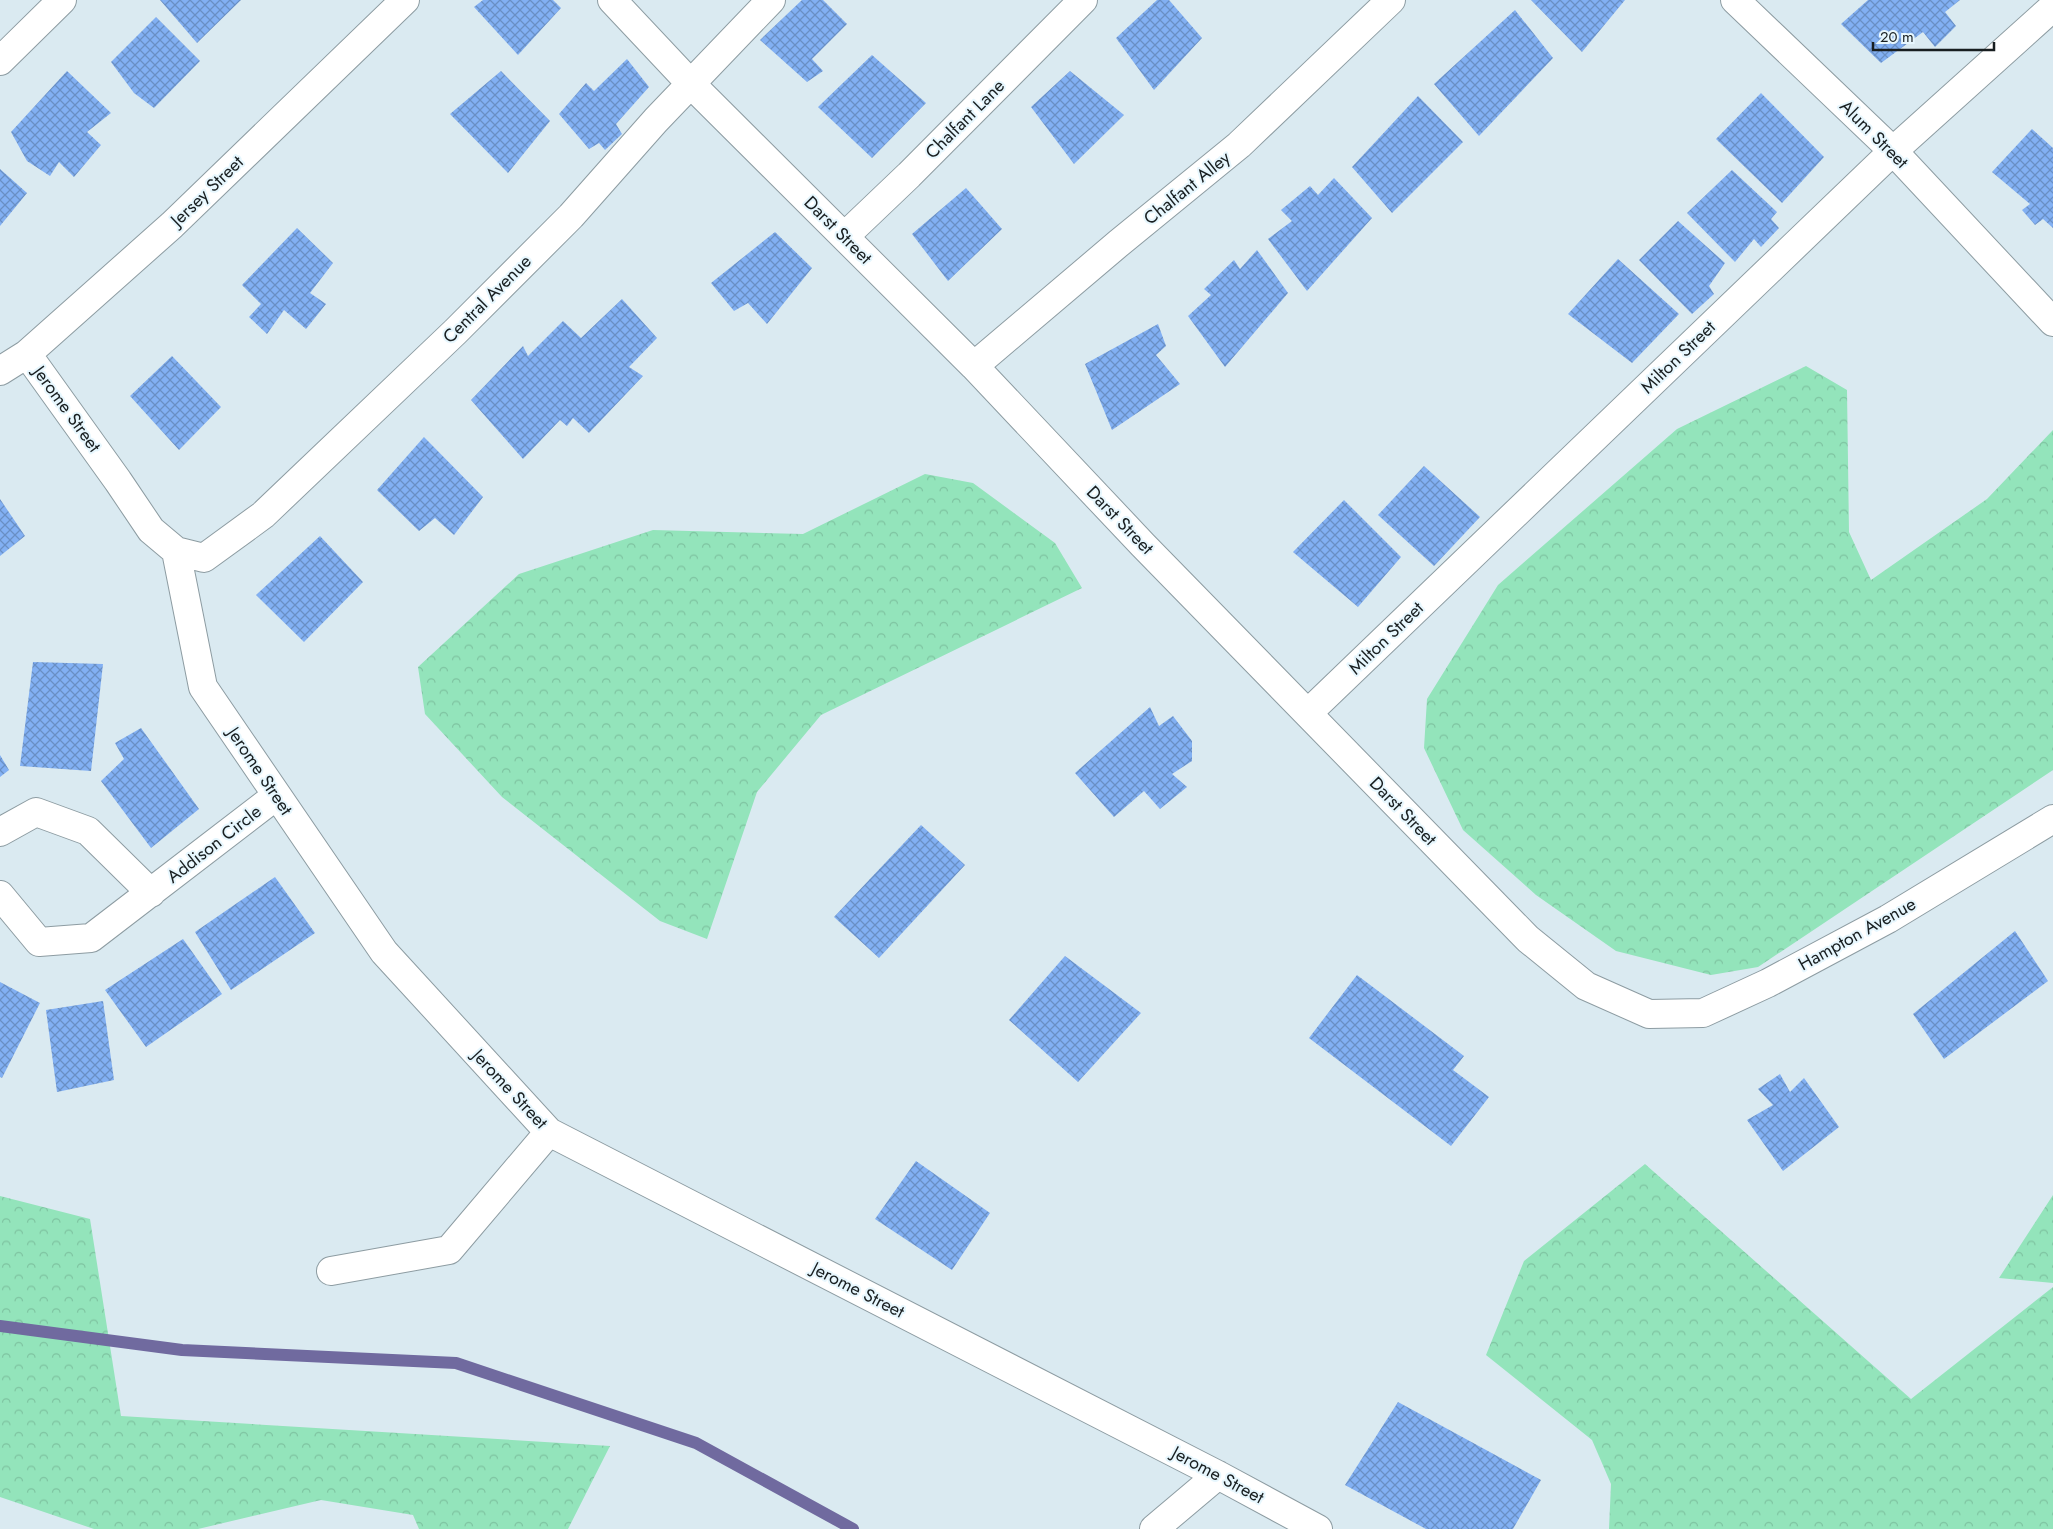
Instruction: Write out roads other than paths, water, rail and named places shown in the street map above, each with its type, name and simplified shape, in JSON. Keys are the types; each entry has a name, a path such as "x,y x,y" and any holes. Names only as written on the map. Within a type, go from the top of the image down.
{"street":[{"path":"0,61 62,0"},
{"name":"Jersey Street","path":"0,371 27,354 172,225 405,0"},
{"name":"Darst Street","path":"612,0 691,84 974,366 1143,545 1528,939 1586,986 1649,1014"},
{"name":"Central Avenue","path":"176,551 204,558 263,515 455,332 571,216 656,120 771,0"},
{"name":"Chalfant Lane","path":"845,236 909,175 1084,0"},
{"name":"Chalfant Alley","path":"974,366 1238,145 1391,0"},
{"name":"Alum Street","path":"1735,0 1893,151 2006,274 2053,322"},
{"name":"Milton Street","path":"1308,713 1893,151 2053,7"},
{"name":"Jerome Street","path":"27,354 151,530 176,551 203,687 276,796 384,952 549,1132 1218,1474 1318,1529"},
{"name":"Addison Circle","path":"0,895 39,942 91,938 276,796"},
{"name":"Addison Circle","path":"0,832 36,812 88,831 151,893"},
{"name":"Hampton Avenue","path":"1649,1014 1703,1012 1768,983 1888,919 2053,819"},
{"path":"330,1271 450,1250 549,1132"},
{"path":"1154,1529 1218,1474"}],"waterway":[{"path":"0,1326 182,1350 456,1363 696,1443 853,1529"}]}
